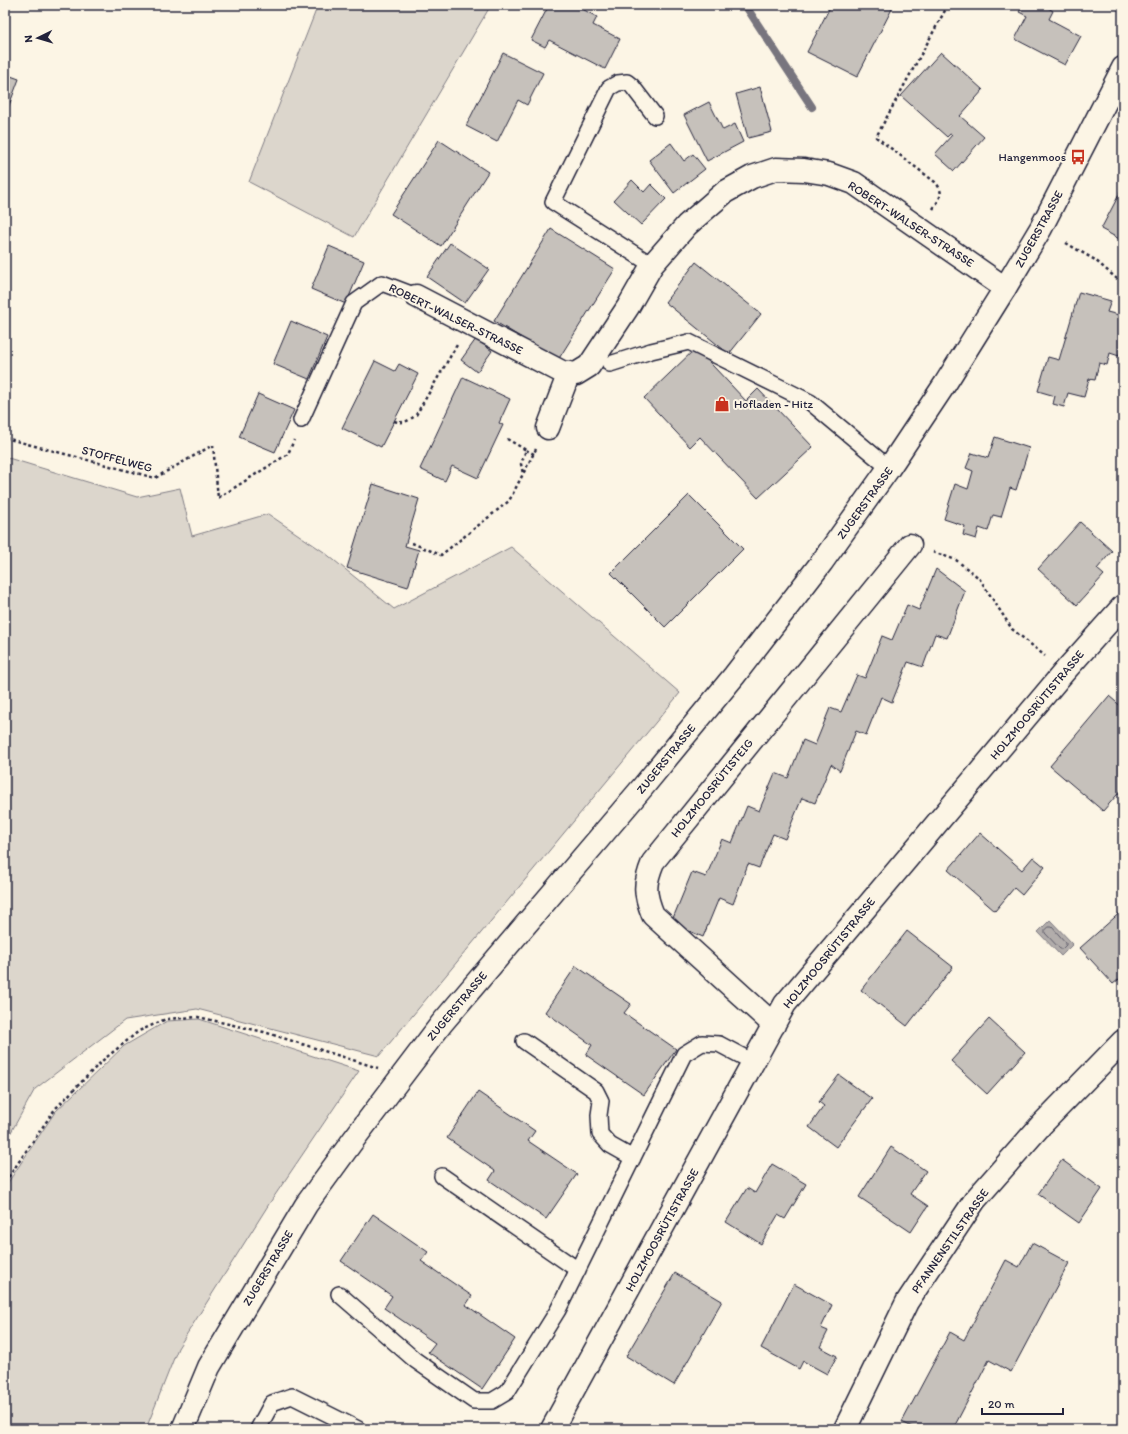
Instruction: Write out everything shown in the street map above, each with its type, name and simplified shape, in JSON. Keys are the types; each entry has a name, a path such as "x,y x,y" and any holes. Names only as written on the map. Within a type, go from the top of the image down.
{"street":[{"name":"ZUGERSTRASSE","path":"183,1429 209,1367 306,1205 442,1023 642,788 734,676 822,562 889,468 1006,288 1041,228 1123,68"},
{"name":"ROBERT-WALSER-STRASSE","path":"416,296 562,372 576,374 589,366 628,307 652,265 687,225 725,192 752,177 776,169 804,170 828,174 854,183 1006,288"},
{"path":"548,428 569,373"},
{"name":"HOLZMOOSRÜTISTEIG","path":"774,1025 653,915 646,898 646,878 653,862 910,545"},
{"name":"HOLZMOOSRÜTISTRASSE","path":"552,1429 785,1004 1064,672 1123,606"},
{"name":"PFANNENSTILSTRASSE","path":"845,1429 907,1302 975,1200 1042,1124 1123,1042"}],"lane":[{"path":"652,265 553,202 609,88 618,82 627,82 632,86 655,116"},
{"name":"ROBERT-WALSER-STRASSE","path":"301,420 354,302 382,283 416,296"},
{"path":"610,364 651,351 689,342 810,402 889,468"},
{"path":"524,1041 596,1091 601,1101 599,1115 600,1134 610,1145 633,1158"},
{"path":"339,1294 415,1360 474,1400 492,1401 507,1392 558,1310 684,1054 702,1043 719,1044 753,1062"},
{"path":"442,1176 578,1270"},
{"path":"258,1429 272,1403 292,1396 358,1429"}],"path":[{"path":"933,209 941,196 940,188 935,182 876,137 948,5"},
{"path":"1066,243 1095,260 1123,284"},
{"path":"394,421 400,423 408,421 416,415 469,324"},
{"name":"STOFFELWEG","path":"5,438 155,478 213,445 218,498 288,454 301,420"},
{"path":"412,543 442,555 509,501 548,428"},
{"path":"507,439 534,454"},
{"path":"524,474 521,464 526,450"},
{"path":"910,545 956,560 979,578 1012,629 1048,658"},
{"path":"5,1182 55,1110 102,1061 139,1031 166,1019 198,1017 264,1032 376,1067 397,1082"}],"shaded area":[{"path":"318,5 491,5 354,237 249,182"},
{"path":"5,457 137,497 180,488 192,536 268,514 324,552 394,609 511,547 680,693 379,1056 197,1009 125,1020 35,1089 5,1143"},
{"path":"199,1019 359,1071 269,1204 178,1348 146,1429 5,1429 5,1187 55,1112 124,1046 167,1021"}],"water":[{"path":"1050,920 1073,944 1061,956 1038,932"}],"building":[{"path":"549,5 575,5 597,17 593,25 620,39 605,69 549,40 545,47 531,40"},
{"path":"831,5 894,5 857,77 807,52"},
{"path":"1023,5 1044,5 1053,11 1049,19 1081,36 1065,65 1015,39 1027,16 1019,12"},
{"path":"941,52 983,90 960,116 984,137 954,171 935,154 952,135 950,134 947,137 901,96"},
{"path":"503,53 543,73 527,105 518,100 497,142 466,126"},
{"path":"5,74 19,79 5,116"},
{"path":"760,87 772,132 748,138 736,94"},
{"path":"709,102 723,130 735,124 743,142 707,161 684,115"},
{"path":"439,140 488,172 441,246 391,214"},
{"path":"671,143 684,161 693,154 705,169 674,193 649,160"},
{"path":"632,180 644,192 651,184 666,199 641,225 614,200"},
{"path":"1123,187 1123,241 1101,229"},
{"path":"551,229 615,269 558,360 494,321"},
{"path":"450,243 489,269 465,303 427,277"},
{"path":"329,246 364,261 346,304 311,289"},
{"path":"696,262 761,314 729,354 665,302"},
{"path":"1079,292 1111,301 1107,312 1123,316 1123,342 1119,356 1110,353 1107,365 1099,363 1095,380 1089,379 1084,397 1068,393 1064,407 1053,404 1055,396 1038,391 1048,357 1059,360"},
{"path":"291,321 327,337 309,379 273,364"},
{"path":"476,339 492,351 477,372 461,360"},
{"path":"696,348 746,401 758,389 813,447 758,498 700,437 690,447 644,398"},
{"path":"375,361 395,371 399,364 418,374 381,447 342,428"},
{"path":"463,377 510,399 499,423 503,425 478,478 452,466 445,481 420,469"},
{"path":"258,394 294,410 275,452 239,437"},
{"path":"995,437 1029,448 1016,490 1010,488 1001,517 993,515 988,531 979,528 976,539 963,535 965,526 944,519 955,484 968,489 973,471 966,468 972,453 988,458"},
{"path":"373,484 419,499 405,546 419,550 408,587 347,568"},
{"path":"689,495 743,549 665,627 611,573"},
{"path":"1080,522 1112,551 1097,569 1104,575 1077,605 1038,569"},
{"path":"936,569 965,591 947,638 935,634 923,667 908,662 892,702 881,697 866,735 856,731 840,771 831,764 815,803 802,798 785,839 773,834 759,868 748,864 733,904 719,898 703,937 671,923 692,872 706,877 722,839 732,843 747,806 759,811 775,773 788,778 803,740 815,745 830,708 841,712 857,675 865,678 882,636 892,640 907,605 919,610"},
{"path":"1109,696 1123,708 1123,788 1103,811 1050,766"},
{"path":"980,833 1022,870 1033,857 1045,867 1022,895 1014,888 995,911 948,870"},
{"path":"1123,910 1123,976 1113,984 1080,948"},
{"path":"907,931 953,967 907,1026 861,990"},
{"path":"576,966 631,1004 624,1013 676,1049 644,1095 586,1055 592,1045 545,1012"},
{"path":"989,1019 1025,1052 987,1094 951,1061"},
{"path":"839,1075 872,1099 836,1147 809,1127 824,1106 819,1102"},
{"path":"478,1092 535,1131 528,1141 577,1174 546,1219 489,1180 495,1171 447,1138"},
{"path":"891,1147 926,1171 910,1194 928,1206 911,1232 859,1197"},
{"path":"1062,1160 1102,1189 1079,1223 1038,1194"},
{"path":"772,1164 806,1184 785,1219 778,1215 761,1244 726,1222 747,1188 755,1193"},
{"path":"373,1214 428,1252 421,1261 472,1296 466,1305 515,1339 482,1389 428,1352 435,1343 384,1308 392,1296 341,1261"},
{"path":"1032,1243 1069,1263 1011,1372 989,1360 953,1429 916,1429 902,1422 950,1332 964,1340 1006,1260 1019,1267"},
{"path":"675,1273 722,1301 674,1385 626,1356"},
{"path":"794,1284 832,1305 821,1328 828,1331 820,1347 837,1356 827,1374 803,1361 799,1369 761,1348"}],"waterway":[{"path":"745,5 812,107"}],"place":[{"name":"Hangenmoos","path":"1078,157"},
{"name":"Hofladen - Hitz","path":"722,404"}]}
